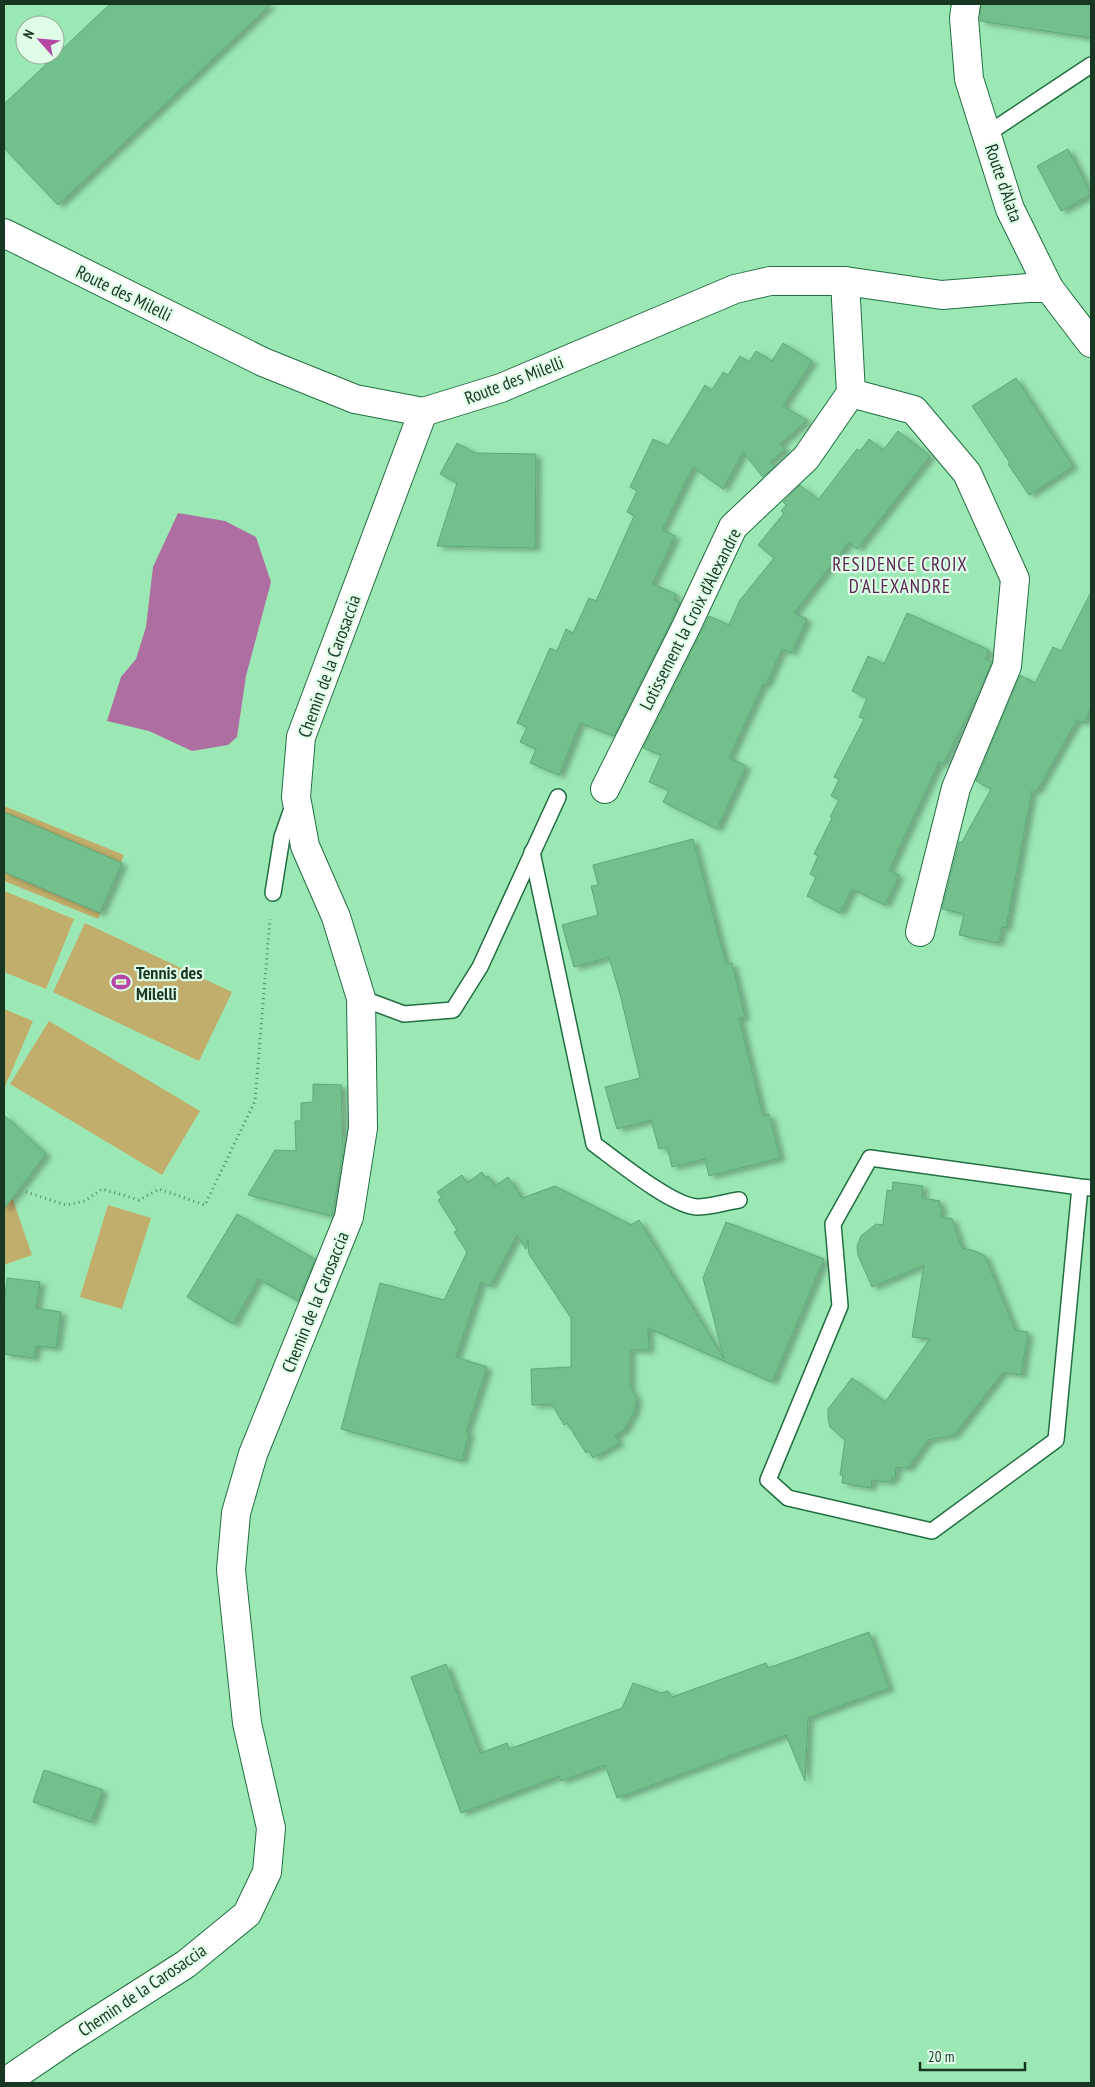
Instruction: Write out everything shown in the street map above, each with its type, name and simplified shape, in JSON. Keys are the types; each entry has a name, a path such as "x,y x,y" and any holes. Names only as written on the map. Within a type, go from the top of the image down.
{"street":[{"name":"Route d'Alata","path":"966,4 964,18 969,79 1010,209 1049,288 1091,343"},
{"name":"Route des Milelli","path":"4,233 263,362 355,399 423,412 500,388 735,289 770,280 845,282 942,295 1049,288"},
{"path":"845,282 851,393 914,410 967,473 1015,579 1007,666 956,788 920,932"},
{"name":"Lotissement la Croix d’Alexandre","path":"605,789 682,636 733,527 806,458 851,393"},
{"name":"Chemin de la Carosaccia","path":"4,2083 70,2038 186,1964 247,1914 267,1872 272,1828 247,1723 231,1570 236,1513 253,1454 349,1217 363,1128 362,998 336,917 305,846 296,797 301,737 423,412"}],"lane":[{"path":"986,134 1091,65"},
{"path":"362,998 404,1014 453,1010 480,967 558,796"},
{"path":"273,893 282,837 296,797"},
{"path":"532,852 594,1144 638,1176 677,1200 696,1207 739,1200"},
{"path":"870,1158 1086,1187 1056,1440 932,1531 788,1498 768,1480 840,1306 833,1224 870,1158"}],"path":[{"path":"26,1192 66,1205 85,1201 102,1190 139,1200 159,1189 205,1205 255,1101 273,893"}],"shaded area":[{"path":"178,513 225,521 256,537 271,582 246,676 237,737 228,745 192,751 149,731 107,721 121,677 136,659 146,627 153,567"},
{"path":"4,806 124,855 98,919 4,881"},
{"path":"4,891 74,919 46,989 4,972"},
{"path":"85,923 232,992 199,1061 53,992"},
{"path":"4,1009 33,1021 4,1089"},
{"path":"49,1021 200,1111 162,1175 10,1084"},
{"path":"12,1197 32,1255 4,1265 4,1200"},
{"path":"108,1205 151,1218 122,1309 80,1297"}],"building":[{"path":"110,4 271,4 58,205 4,148 4,104 45,65 65,65 65,46"},
{"path":"981,4 1091,4 1091,38 980,21"},
{"path":"1068,149 1091,194 1061,211 1037,166"},
{"path":"783,343 812,361 783,406 807,420 780,444 785,450 770,462 775,466 763,477 743,452 723,489 693,467 662,530 675,536 652,584 676,594 674,600 680,603 614,736 580,723 559,775 530,763 536,749 520,742 527,727 517,723 550,648 557,651 566,629 573,633 589,598 596,601 634,516 627,512 637,491 630,487 653,439 668,446 705,385 712,390 723,372 728,375 740,356 749,362 756,351 772,361"},
{"path":"1016,378 1073,466 1029,495 972,406"},
{"path":"898,431 930,456 857,549 849,542 794,613 807,619 791,653 782,649 766,685 763,684 729,758 746,766 717,829 663,802 669,790 649,782 661,755 643,748 709,616 729,625 740,600 774,558 758,545 784,513 781,511 786,505 783,502 800,485 818,500 857,449 860,451 869,439 883,450"},
{"path":"457,443 475,453 536,454 535,548 437,546 457,483 440,474"},
{"path":"1091,592 1091,707 1084,723 1077,720 1036,792 1032,790 1006,928 1002,927 998,943 959,935 964,914 942,909 959,842 962,842 991,789 976,781 1020,675 1035,683 1053,647 1061,651"},
{"path":"907,613 989,650 985,659 992,662 943,764 939,762 889,870 899,875 885,905 852,889 840,913 807,896 816,877 810,874 818,856 814,854 839,800 831,796 839,779 834,777 864,719 859,717 867,698 852,691 868,656 884,664"},
{"path":"4,812 122,863 100,913 4,872"},
{"path":"693,839 726,964 732,963 745,1017 739,1018 763,1116 769,1114 780,1158 709,1176 705,1159 672,1167 667,1147 659,1149 651,1120 617,1129 605,1087 640,1078 621,998 609,957 574,967 562,925 598,915 591,886 598,885 593,865"},
{"path":"313,1084 341,1085 343,1152 332,1216 248,1195 275,1150 296,1151 295,1121 301,1121 301,1103 313,1102"},
{"path":"4,1115 46,1154 4,1209"},
{"path":"482,1172 486,1178 488,1176 495,1186 508,1177 522,1198 555,1186 631,1225 639,1220 724,1359 703,1278 726,1222 824,1259 772,1382 648,1328 649,1350 630,1350 630,1387 637,1399 634,1412 624,1430 615,1436 619,1443 593,1458 589,1451 586,1453 567,1423 564,1425 552,1404 532,1405 531,1369 571,1367 571,1318 529,1254 528,1240 526,1249 517,1235 490,1286 481,1282 456,1357 487,1367 466,1432 469,1433 462,1461 341,1429 380,1283 444,1300 467,1252 454,1232 457,1230 438,1200 442,1198 437,1192 462,1175 467,1183"},
{"path":"893,1182 923,1186 922,1198 940,1201 939,1206 942,1207 940,1217 952,1219 962,1248 985,1256 1015,1330 1028,1332 1021,1375 1003,1372 954,1435 928,1440 908,1468 896,1467 895,1478 892,1477 891,1482 872,1480 871,1488 842,1483 843,1475 840,1475 845,1440 830,1427 828,1409 852,1378 885,1402 930,1339 912,1337 924,1265 872,1287 858,1255 857,1246 861,1236 876,1224 883,1225 887,1190 892,1191"},
{"path":"237,1214 315,1259 298,1301 258,1279 233,1324 187,1297"},
{"path":"7,1278 40,1282 36,1308 61,1312 56,1348 36,1346 34,1358 4,1354 4,1304"},
{"path":"869,1632 889,1688 808,1718 805,1781 786,1735 617,1798 605,1765 561,1781 559,1776 461,1813 411,1677 446,1664 480,1753 507,1743 509,1749 622,1708 633,1683 661,1693 668,1691 672,1697 766,1663 768,1668"},
{"path":"44,1770 103,1790 91,1822 33,1802"}],"place":[{"name":"Tennis des Milelli","path":"121,982"}],"district":[{"name":"RESIDENCE CROIX D'ALEXANDRE","path":"900,575"}]}
